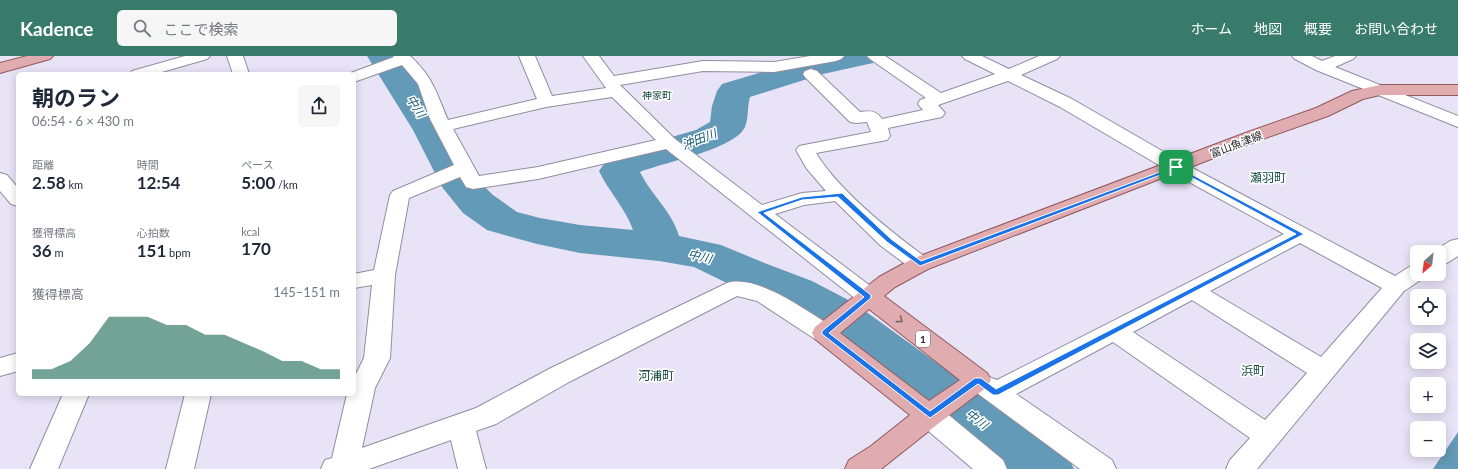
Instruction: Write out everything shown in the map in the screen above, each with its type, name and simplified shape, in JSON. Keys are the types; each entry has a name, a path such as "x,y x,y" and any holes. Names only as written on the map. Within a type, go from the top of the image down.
{"main road":[{"path":"0,68 45,56"},
{"name":"富山魚津線","path":"824,333 887,282 920,264 1254,136 1322,112 1358,95 1380,90 1458,90"},
{"name":"1","path":"869,297 987,387"},
{"path":"824,333 930,415"},
{"path":"859,469 881,454 930,415 987,387"}],"street":[{"path":"145,72 202,56"},
{"path":"235,56 240,72"},
{"path":"527,56 546,102"},
{"path":"591,56 613,86 669,142 869,297"},
{"path":"444,126 703,66 774,68 836,56"},
{"path":"875,56 939,99"},
{"path":"970,56 1066,103 1176,167 1396,286"},
{"path":"878,125 936,113 926,104 1008,75 1052,56"},
{"path":"1300,56 1322,67 1458,122"},
{"path":"1322,67 1348,56"},
{"path":"356,76 402,58 414,68 426,84 444,126 464,168 473,183 538,173 669,142"},
{"path":"811,74 856,118 871,116 878,125 881,136 805,150 814,165 840,195 889,241 920,264"},
{"path":"339,468 362,388 377,358 384,275 400,195 464,168"},
{"path":"760,212 802,198 840,195"},
{"path":"987,387 1114,331 1300,234"},
{"path":"1446,254 1458,246"},
{"path":"356,281 384,275"},
{"path":"1240,469 1396,286 1410,277"},
{"path":"339,468 486,416 567,372 735,288 764,295 824,333"},
{"path":"1192,290 1324,371"},
{"path":"1114,331 1268,436"},
{"path":"0,367 16,363"},
{"path":"987,387 1102,469"},
{"path":"44,469 75,396"},
{"path":"180,469 198,396"},
{"path":"930,415 993,469"},
{"path":"461,426 472,469"}],"water":[{"path":"1458,432 1458,469 1433,469 1441,457 1446,457 1446,450"}],"waterway":[{"name":"中川","path":"383,56 431,130 462,187 478,204 502,221 537,231 580,239 659,247"},
{"name":"沖田川","path":"659,247 653,224 619,171 623,165 640,158 709,138 726,128 730,118 730,106 734,91 815,66 862,56"},
{"name":"中川","path":"659,247 705,255 750,275 795,292 836,315 915,375 1044,469"}],"district":[{"name":"神家町","path":"657,95"},
{"name":"瀬羽町","path":"1268,177"},
{"name":"浜町","path":"1253,370"},
{"name":"河浦町","path":"656,375"}],"route":[{"path":"1176,167 1300,234 995,393 978,380 930,415 824,333 869,297 760,212 802,198 840,195 889,241 920,264 1176,167"}]}
